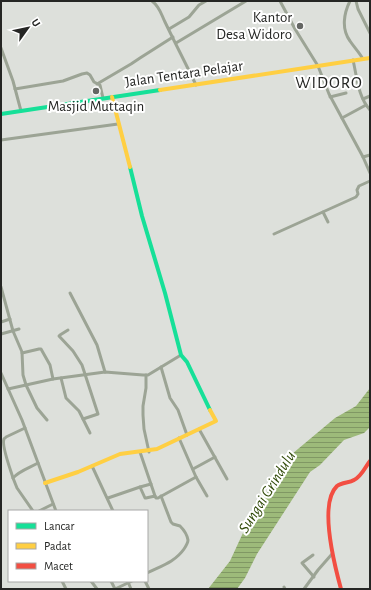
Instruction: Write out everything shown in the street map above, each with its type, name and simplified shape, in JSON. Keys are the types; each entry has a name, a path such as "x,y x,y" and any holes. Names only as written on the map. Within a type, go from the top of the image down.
{"street":[{"path":"152,1 158,6 196,85"},
{"path":"169,29 189,17 199,5 206,1"},
{"path":"176,43 246,1"},
{"path":"280,1 318,66 330,97 363,157 370,173"},
{"path":"350,1 346,11 345,30 348,39 357,49 362,59"},
{"path":"356,1 358,9 370,33"},
{"path":"97,84 173,37"},
{"path":"1,48 21,111"},
{"name":"Jalan Tentara Pelajar","path":"1,114 370,58"},
{"path":"354,60 360,90 363,99 370,110"},
{"path":"15,90 63,81 85,73 89,74 93,81 100,86 102,98"},
{"path":"330,97 346,93"},
{"path":"363,99 370,96"},
{"path":"45,483 62,478 117,455 149,452 216,420 187,362 181,355 165,293 142,216 112,97"},
{"path":"342,118 366,105"},
{"path":"1,140 118,124"},
{"path":"363,157 370,155"},
{"path":"274,234 356,197 359,186 370,181"},
{"path":"323,212 328,222"},
{"path":"1,287 14,331 22,349 23,375 26,385 38,408 47,420"},
{"path":"70,293 97,345 105,372"},
{"path":"1,322 10,319"},
{"path":"1,334 20,329"},
{"path":"68,330 59,337 68,345 82,365 98,414"},
{"path":"22,353 41,349 50,364 53,379"},
{"path":"8,389 53,379 105,372 148,375 181,355"},
{"path":"161,367 170,398 178,410 187,435"},
{"path":"1,373 22,420 56,510"},
{"path":"146,375 143,415 144,429 149,452"},
{"path":"61,378 66,398 79,411 90,432"},
{"path":"83,419 98,414 102,415"},
{"path":"25,428 6,437 4,441 12,478 32,510"},
{"path":"199,429 226,479"},
{"path":"179,438 206,496"},
{"path":"140,452 155,496"},
{"path":"193,469 215,457"},
{"path":"341,589 332,554 328,527 330,501 334,490 340,484 358,478 370,460"},
{"path":"12,478 38,463"},
{"path":"92,466 113,510"},
{"path":"140,487 145,498 155,496 157,498 196,477"},
{"path":"108,498 151,484"},
{"path":"148,572 174,559 182,552 188,541 187,535 180,526 171,522 161,496"},
{"path":"41,510 53,504"},
{"path":"304,589 332,554"},
{"path":"313,555 302,563 314,577"},
{"path":"115,589 129,582 132,589"}],"shaded area":[{"name":"Sungai Grindulu","path":"370,388 370,427 364,433 344,440 320,465 310,472 257,554 245,578 237,589 208,589 230,561 248,522 265,497 278,472 292,454 335,418 356,406"}],"traffic: fast":[{"path":"1,114 160,90"},
{"path":"130,167 142,216 165,293 181,355 187,362 210,410"}],"traffic: slow":[{"path":"160,90 370,58"},
{"path":"112,97 130,167"},
{"path":"45,483 78,472 120,454 157,449 216,421 210,410"}],"traffic: jam":[{"path":"341,589 332,551 328,521 331,495 337,486 357,478 370,461"}],"place":[{"name":"Kantor Desa Widoro","path":"300,26"},
{"name":"Masjid Muttaqin","path":"96,91"}],"district":[{"name":"WIDORO","path":"329,82"}]}
